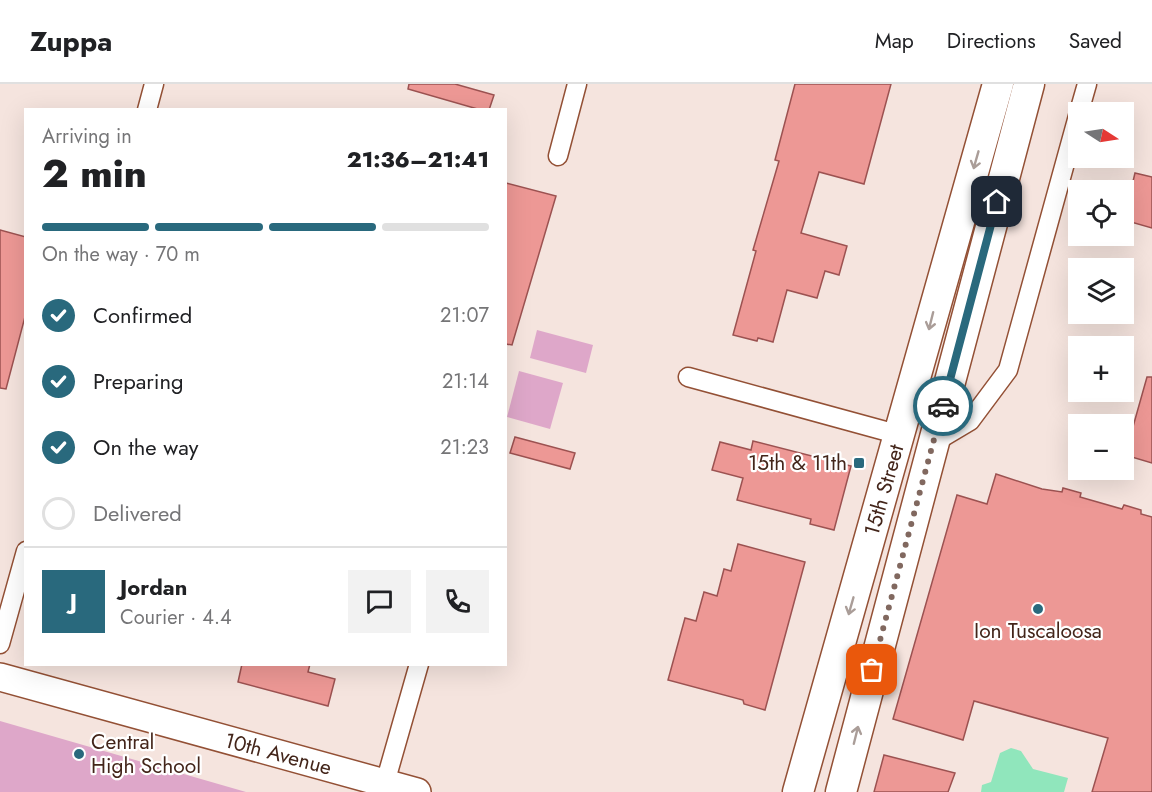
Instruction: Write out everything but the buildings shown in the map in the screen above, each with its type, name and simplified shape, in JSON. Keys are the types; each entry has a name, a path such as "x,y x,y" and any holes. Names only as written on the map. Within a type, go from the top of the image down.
{"main road":[{"name":"15th Street","path":"841,792 1029,84"},
{"name":"15th Street","path":"798,792 996,94"},
{"path":"912,394 933,443"},
{"path":"900,435 921,487"},
{"name":"10th Avenue","path":"0,677 417,792"}],"street":[{"path":"148,108 154,84"},
{"path":"558,156 577,84"},
{"path":"1082,102 1087,84"},
{"path":"933,443 969,421 1008,370 1068,154"},
{"path":"688,377 900,435"},
{"path":"0,644 24,558"},
{"path":"385,783 418,666"}],"shaded area":[{"path":"537,330 593,345 586,373 530,358"},
{"path":"519,371 563,383 550,429 507,417"},
{"name":"Central High School","path":"0,721 246,792 0,792"},
{"path":"1011,748 1021,751 1033,769 1068,778 1064,792 981,792 982,785 991,782 1000,753"}],"way so far":[{"path":"872,670 943,406"}],"place":[{"name":"15th & 11th","path":"859,463"},
{"name":"Ion Tuscaloosa","path":"1038,609"},
{"name":"Central High School","path":"79,754"}],"route":[{"path":"943,406 997,202"}]}
